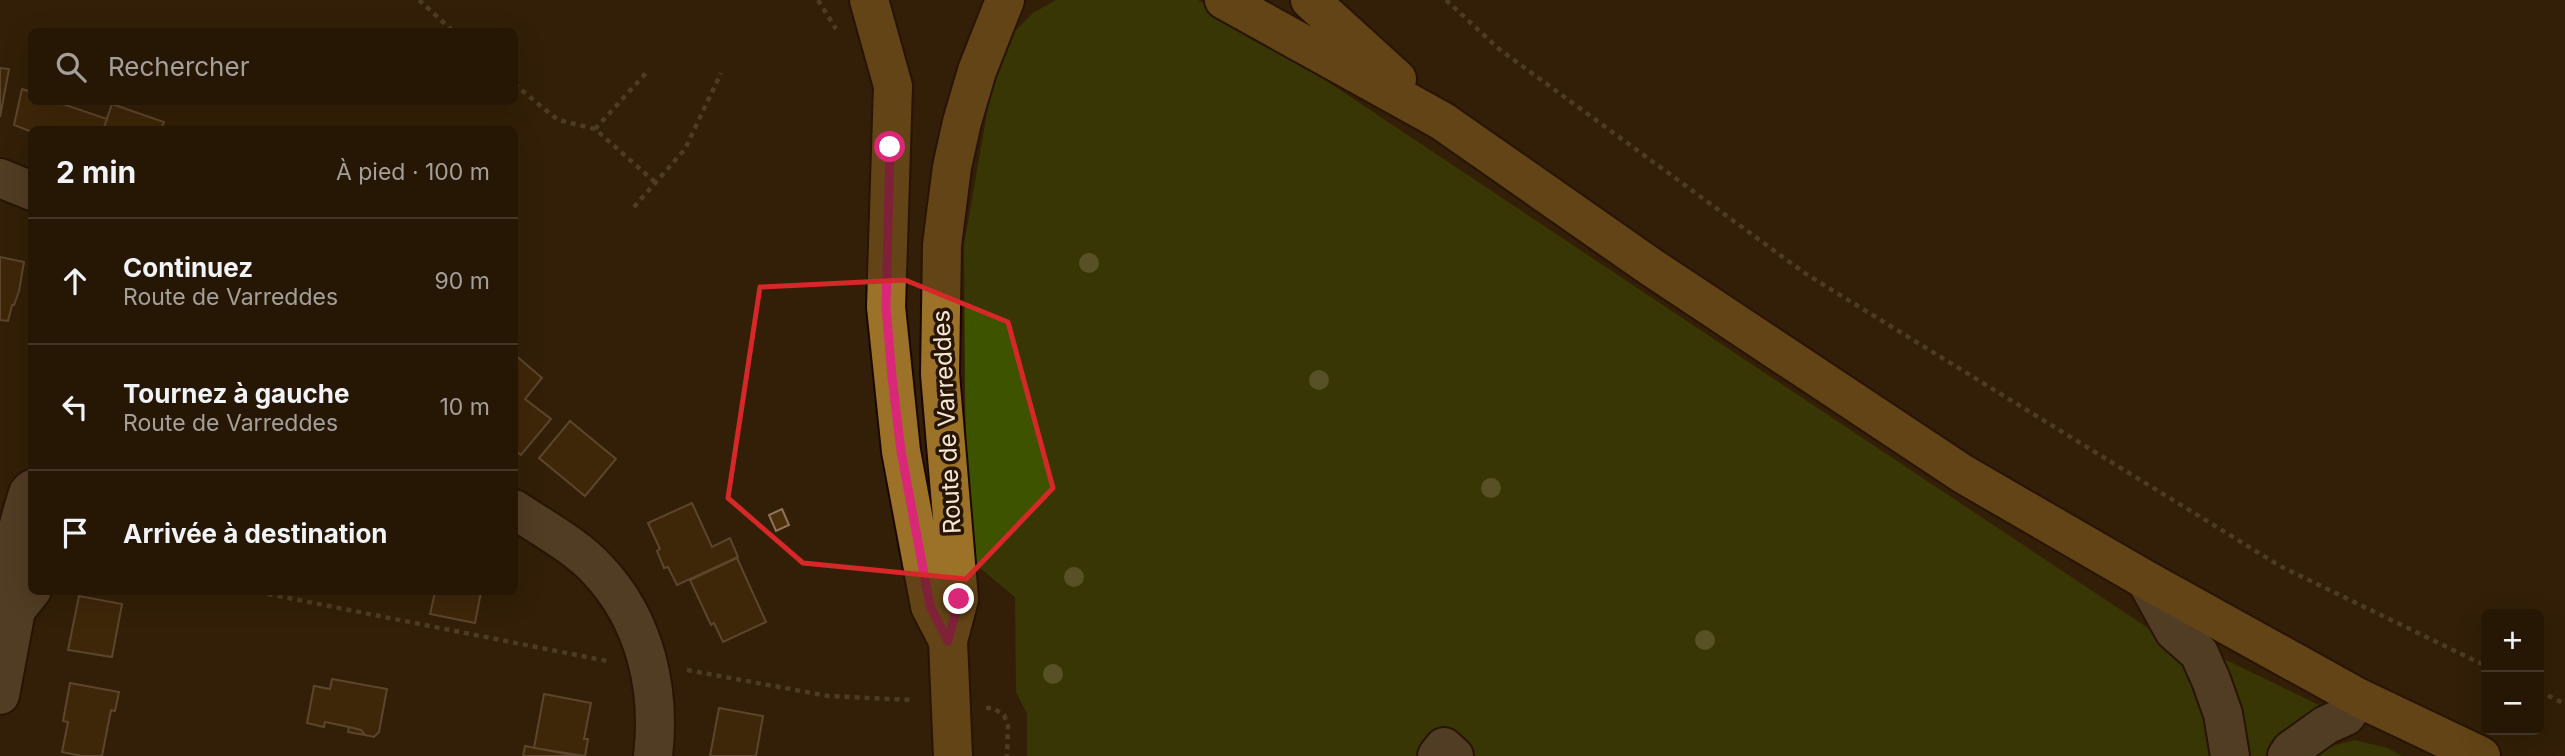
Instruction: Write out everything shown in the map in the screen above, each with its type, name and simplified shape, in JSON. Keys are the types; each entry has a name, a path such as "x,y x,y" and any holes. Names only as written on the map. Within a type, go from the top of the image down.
{"main road":[{"name":"Route de Varreddes","path":"869,0 893,86 886,307 901,451 930,606 948,641"},
{"name":"Route de Varreddes","path":"953,756 948,641 959,599 940,374 942,245 952,167 962,122 977,71 1005,0"},
{"path":"1224,0 1442,121 1640,259 1951,466 2146,580 2359,698 2481,756"},
{"path":"1310,0 1442,121"}],"street":[{"path":"0,178 28,189"},
{"path":"0,695 24,600 11,586 13,543 28,493"},
{"path":"518,512 573,549 597,569 621,599 641,637 650,666 654,699 653,756"},
{"path":"2146,580 2174,631 2199,653 2223,714 2230,756"},
{"path":"2287,756 2291,750 2326,725 2346,716 2359,698"},
{"path":"1437,756 1444,747 1454,756"}],"path":[{"path":"419,0 450,28"},
{"path":"1446,0 1499,49 1806,274 2280,566 2481,664"},
{"path":"595,129 647,72"},
{"path":"634,206 685,149 721,73"},
{"path":"518,87 558,120 595,129 656,183"},
{"path":"273,595 611,662"},
{"path":"679,668 828,696 915,700"},
{"path":"2544,694 2565,704"},
{"path":"983,709 993,708 1004,715 1008,726 1007,756"}],"highlighted area":[{"path":"905,280 1008,322 1053,488 966,579 803,563 728,498 760,287"}],"green space":[{"path":"1056,0 1198,0 1262,38 2160,636 2186,667 2200,698 2213,756 1027,756 1027,714 1016,692 1015,597 969,559 964,245 994,72 1012,34 1033,13"},
{"path":"2222,658 2321,706 2282,732 2265,756 2249,756 2235,689"},
{"path":"2355,740 2387,748 2402,756 2314,756 2324,748"}],"building":[{"path":"0,68 9,69 0,117"},
{"path":"22,89 28,91 28,105 66,105 107,119 104,126 28,126 28,130 14,125"},
{"path":"112,105 164,122 162,126 104,126"},
{"path":"0,257 24,262 19,291 8,321 0,320"},
{"path":"518,357 542,378 525,399 551,419 521,455 518,453"},
{"path":"570,421 616,459 585,496 539,458"},
{"path":"692,503 712,547 730,538 738,557 677,585 668,567 664,568 657,551 660,549 648,523"},
{"path":"782,509 789,525 776,531 769,515"},
{"path":"737,558 766,622 723,642 714,623 711,625 690,580"},
{"path":"434,595 480,595 475,623 430,614"},
{"path":"79,596 122,604 112,657 68,650"},
{"path":"332,679 387,689 379,732 374,737 349,727 325,722 324,727 307,723 314,686 330,689"},
{"path":"70,683 119,692 115,711 111,710 102,756 62,752 68,722 63,721"},
{"path":"544,694 591,703 584,739 588,739 585,756 534,748"},
{"path":"719,708 763,716 756,756 710,756"},
{"path":"349,727 361,730 365,735 348,732"},
{"path":"525,746 577,756 523,756"}],"route":[{"path":"890,147 886,307 892,377 901,451 930,606 948,641 959,599"}]}
